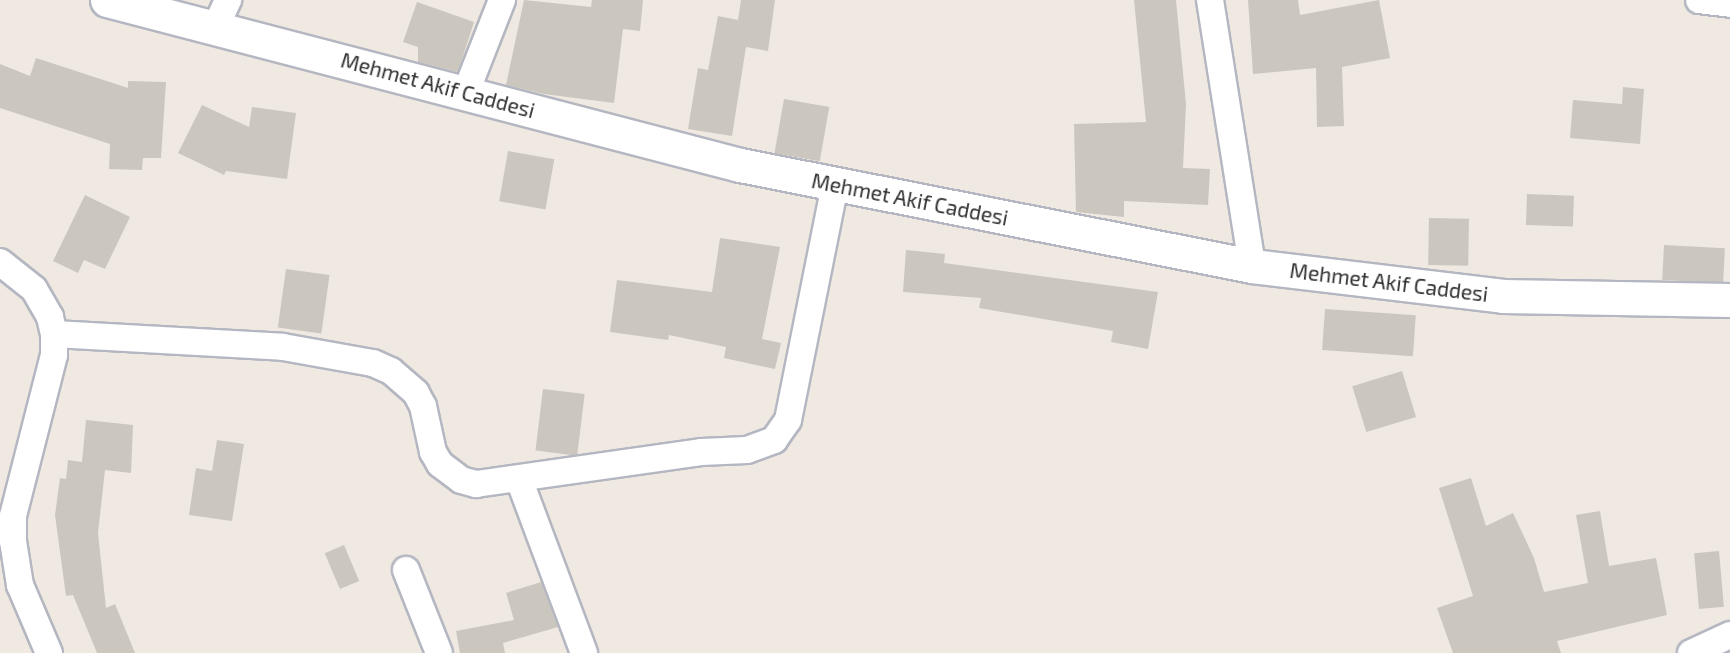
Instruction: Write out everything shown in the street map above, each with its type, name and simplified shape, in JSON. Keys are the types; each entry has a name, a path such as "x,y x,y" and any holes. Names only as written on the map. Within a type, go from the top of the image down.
{"street":[{"name":"Mehmet Akif Caddesi","path":"107,0 222,13 466,92 740,165 1252,266 1503,296 1730,300"},
{"path":"466,92 502,0"},
{"path":"1210,0 1252,266"},
{"path":"1699,0 1730,4"},
{"path":"54,334 283,347 374,363 391,370 416,393 423,406 433,452 450,473 476,484 701,452 747,450 774,440 788,420 835,185"},
{"path":"0,262 34,289 50,317 54,334 54,355 14,516 13,541 20,585 49,653"},
{"path":"519,479 584,653"},
{"path":"406,570 439,653"},
{"path":"1691,653 1730,635"}],"building":[{"path":"524,0 591,7 592,0 643,0 640,31 623,29 614,103 544,94 506,85"},
{"path":"741,0 775,0 768,51 746,47 732,136 688,129 698,68 708,70 718,16 738,20"},
{"path":"1134,0 1176,0 1186,104 1183,168 1210,169 1208,205 1124,201 1124,217 1076,212 1074,124 1146,122"},
{"path":"1248,0 1298,0 1300,15 1379,0 1390,58 1342,67 1344,126 1317,127 1316,68 1253,74"},
{"path":"417,2 474,22 458,72 418,62 418,47 403,42"},
{"path":"36,58 128,88 128,81 166,82 161,158 143,158 142,170 109,169 110,144 0,108 0,64 30,76"},
{"path":"1623,87 1644,89 1640,144 1570,138 1573,100 1622,104"},
{"path":"784,99 829,107 820,161 774,153"},
{"path":"202,105 249,127 252,107 296,113 287,179 226,171 224,175 178,153"},
{"path":"508,151 554,159 545,209 499,201"},
{"path":"1527,194 1574,196 1573,227 1526,225"},
{"path":"85,195 130,217 105,269 84,260 78,273 53,261"},
{"path":"1429,218 1469,219 1468,266 1428,265"},
{"path":"720,238 780,247 762,339 781,343 775,369 724,358 726,347 669,335 668,340 610,332 617,280 712,292"},
{"path":"1664,245 1725,248 1723,283 1662,280"},
{"path":"906,250 945,254 944,263 1158,292 1148,349 1111,342 1113,331 979,308 981,298 903,292"},
{"path":"286,269 330,275 321,334 278,327"},
{"path":"1325,309 1416,315 1413,356 1322,350"},
{"path":"1402,371 1416,417 1366,432 1352,386"},
{"path":"543,389 585,394 577,456 535,451"},
{"path":"86,420 133,425 131,473 105,470 98,533 106,608 115,604 135,653 97,653 73,595 66,596 55,515 60,478 66,479 68,460 82,462"},
{"path":"217,440 244,444 232,521 189,515 196,468 212,471"},
{"path":"1471,478 1486,526 1513,513 1534,558 1544,592 1588,583 1576,515 1600,511 1609,566 1656,558 1667,615 1557,641 1561,653 1453,653 1437,608 1473,596 1439,488"},
{"path":"344,545 359,581 340,589 325,553"},
{"path":"1719,551 1724,607 1699,609 1694,553"},
{"path":"541,582 558,627 503,643 505,653 460,653 456,631 514,620 506,593"}]}
